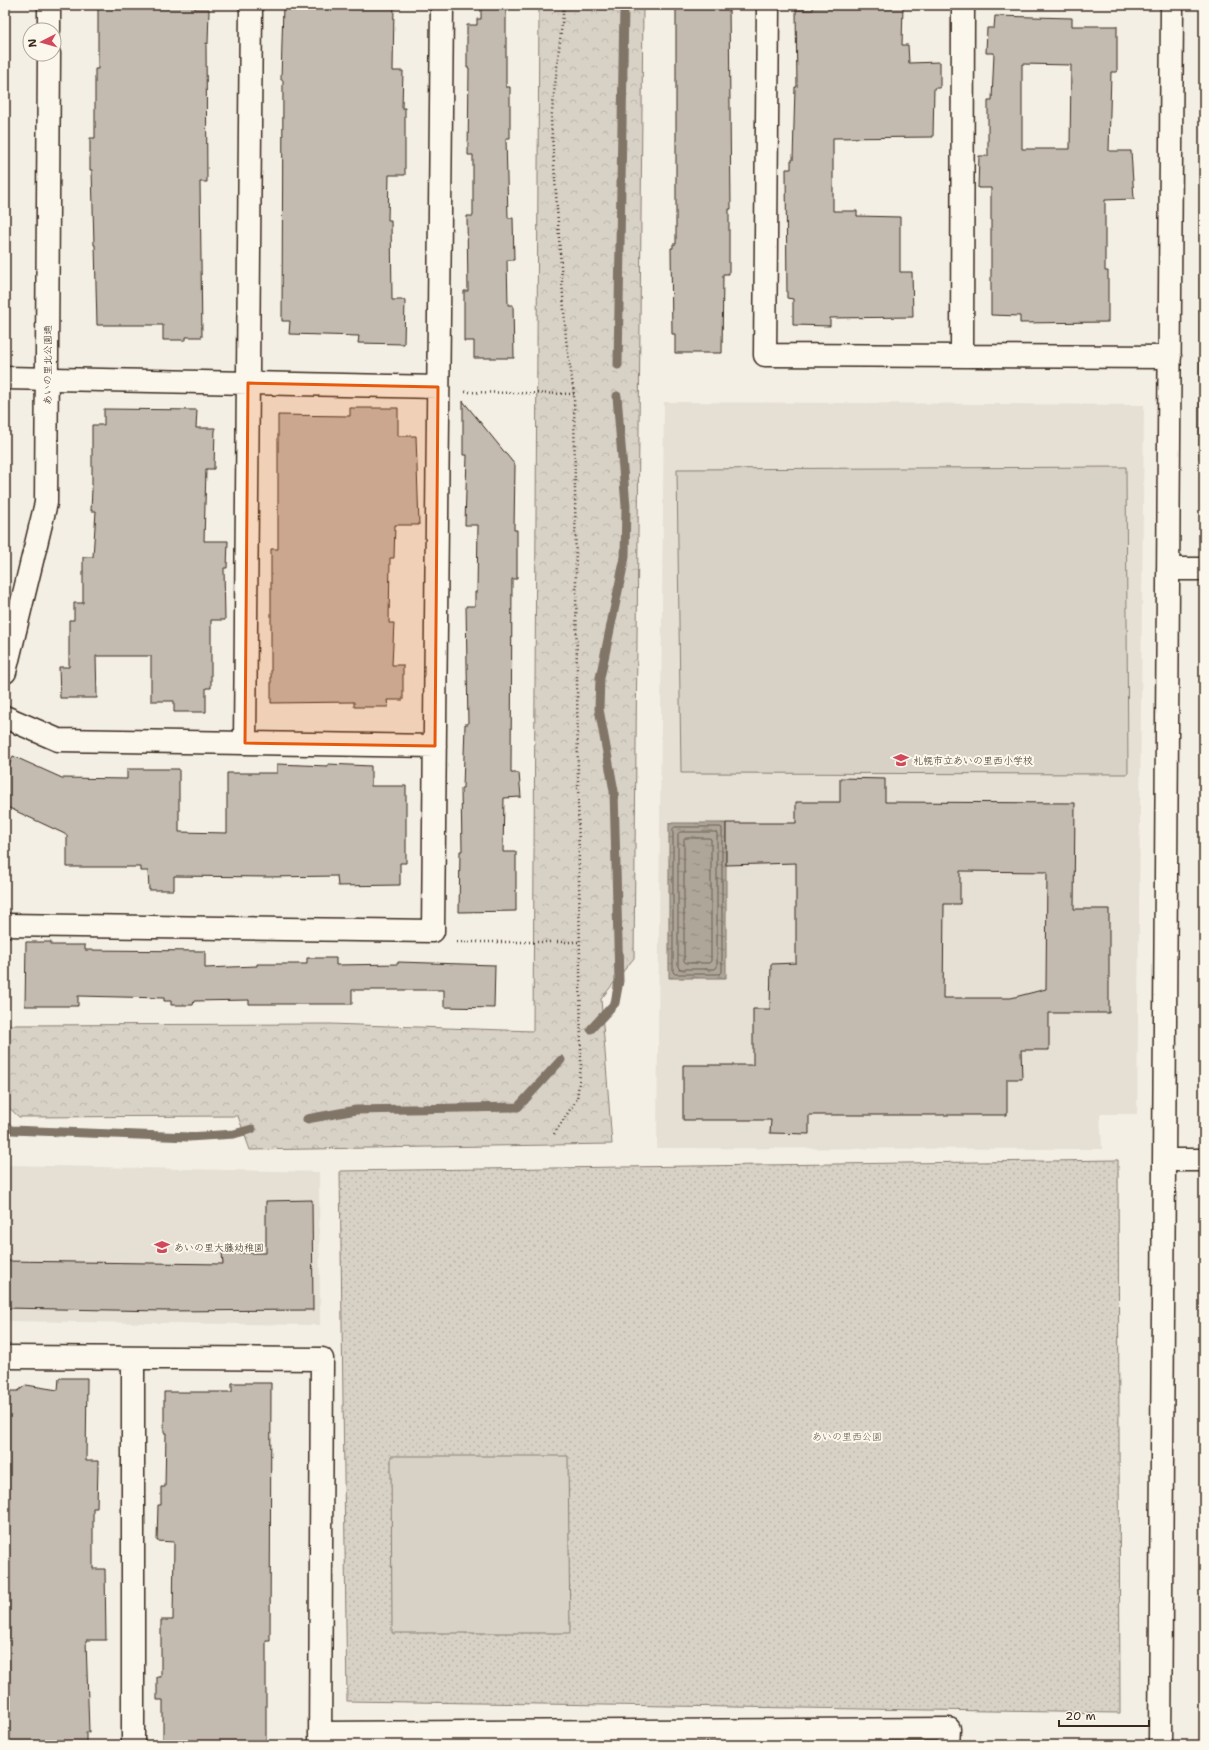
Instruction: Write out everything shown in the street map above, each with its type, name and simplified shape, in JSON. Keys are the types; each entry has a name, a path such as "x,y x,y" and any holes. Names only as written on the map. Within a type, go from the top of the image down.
{"street":[{"path":"49,5 49,22"},
{"path":"245,743 251,5"},
{"path":"5,925 433,931 435,746 448,389 442,5"},
{"path":"768,5 765,355 1170,357"},
{"path":"962,356 963,5"},
{"path":"1160,1745 1172,5"},
{"name":"あいの里北公園通","path":"5,672 46,503 49,62"},
{"path":"5,378 448,389"},
{"path":"1168,569 1204,569"},
{"path":"5,718 58,740 435,746"},
{"path":"1164,1160 1204,1160"},
{"path":"5,1357 322,1359 320,1739 744,1737 949,1729 948,1745"},
{"path":"133,1358 133,1745"}],"path":[{"path":"554,1134 577,1099 581,1066 581,942 574,394 566,339 551,121 564,5"},
{"path":"448,389 574,394"},
{"path":"455,942 581,942"}],"highlighted area":[{"path":"248,383 438,387 435,746 245,743"}],"shaded area":[{"name":"札幌市立あいの里西小学校","path":"664,402 1144,405 1137,1114 1100,1114 1102,1149 657,1148"},
{"name":"あいの里大藤幼稚園","path":"5,1165 319,1172 320,1325 5,1321"}],"green space":[{"path":"539,5 643,5 634,958 601,999 612,1144 250,1150 238,1116 19,1117 5,1104 5,1025 330,1024 533,1031"},
{"path":"1200,210 1204,210 1204,459 1199,459"},
{"path":"1126,467 1128,774 681,773 677,469"},
{"name":"あいの里西公園","path":"1118,1160 1120,1713 347,1701 340,1171"},
{"path":"391,1456 568,1456 570,1633 392,1633"}],"water":[{"path":"669,823 726,823 726,978 669,978"}],"building":[{"path":"98,5 195,5 195,9 209,9 208,44 206,43 207,182 200,182 202,337 186,337 186,340 163,340 163,325 97,325 90,138 95,138 95,69 98,69"},
{"path":"283,5 394,5 393,71 403,71 402,108 405,108 405,175 389,175 388,220 391,220 392,300 405,300 404,344 358,343 359,336 289,334 290,321 282,321 283,80 281,80"},
{"path":"481,5 506,5 506,87 510,87 510,138 506,138 508,218 513,218 514,260 507,260 508,305 513,305 514,358 474,358 474,341 464,341 464,291 468,291 467,216 473,216 473,155 468,155 469,68 467,68 467,25 477,25 477,19 481,19"},
{"path":"676,5 729,5 731,209 729,209 729,274 723,274 722,353 675,353 675,334 672,334 671,248 673,248 673,244 676,244"},
{"path":"813,5 903,5 902,45 908,45 909,63 940,62 940,88 934,88 933,137 833,138 833,211 857,211 857,216 900,217 900,272 912,272 913,317 830,318 830,326 793,325 793,299 787,298 786,169 791,169 791,160 793,160 795,87 797,87 796,10 813,10"},
{"path":"995,16 1072,18 1072,26 1117,26 1117,72 1111,72 1109,151 1131,151 1134,199 1105,200 1105,271 1108,271 1108,322 1020,323 1020,316 991,315 991,188 978,188 979,156 988,156 988,100 992,100 994,53 986,53 987,28 994,28","holes":["1022,64 1071,65 1070,149 1022,149"]},
{"path":"463,401 515,465 514,530 517,530 517,579 512,579 511,773 519,773 521,797 504,798 503,852 516,852 516,911 459,912 460,851 462,851 461,788 463,788 465,724 468,724 466,606 475,606 475,592 477,592 478,525 465,525 467,455 463,455"},
{"path":"350,408 398,408 398,436 416,436 419,525 395,525 394,558 390,558 389,623 394,623 392,665 403,665 403,700 387,700 388,707 354,707 354,702 271,703 271,549 278,549 278,415 350,416"},
{"path":"104,409 197,410 196,428 215,428 214,469 206,469 204,541 228,541 227,568 224,568 225,620 211,620 211,688 206,688 206,712 174,712 174,701 151,701 151,656 96,656 97,698 60,698 59,667 69,667 69,620 74,620 74,603 83,603 83,557 93,557 96,511 91,511 92,425 104,425"},
{"path":"13,756 62,778 127,779 127,769 179,769 179,832 227,833 227,773 277,773 277,764 371,766 371,786 406,786 406,863 400,863 400,885 338,886 337,876 174,876 174,890 149,890 148,871 141,871 141,867 67,867 67,835 5,806 5,774"},
{"path":"840,778 885,779 885,802 1075,803 1074,909 1109,909 1109,1013 1049,1013 1049,1050 1021,1050 1022,1079 1007,1079 1007,1115 809,1115 809,1134 770,1133 771,1120 683,1120 683,1065 753,1065 753,1009 770,1009 771,964 796,963 796,863 726,865 726,823 796,823 796,802 840,802","holes":["960,871 1047,872 1046,989 1011,998 943,998 944,904 960,904"]},
{"path":"26,942 51,942 51,945 85,945 85,950 205,951 205,968 257,966 257,964 307,964 307,958 336,958 336,965 398,964 398,962 495,965 494,1008 444,1007 444,990 352,990 352,1004 249,1004 249,1000 194,1001 193,1005 171,1005 171,1001 164,1001 164,998 78,996 78,1006 25,1006"},
{"path":"312,1200 313,1310 163,1311 5,1308 5,1261 223,1264 222,1253 266,1253 266,1201"},
{"path":"59,1378 87,1378 86,1461 98,1461 97,1508 93,1508 93,1569 105,1569 106,1640 86,1640 89,1732 86,1732 86,1745 5,1745 5,1391 18,1391 26,1385 58,1390"},
{"path":"232,1383 271,1383 270,1641 266,1641 266,1745 163,1745 163,1700 157,1700 157,1677 161,1677 161,1620 173,1620 174,1542 157,1541 158,1505 161,1505 161,1487 165,1487 166,1433 164,1433 164,1392 232,1392"}],"waterway":[{"path":"618,365 624,5"},
{"path":"591,1029 615,1003 619,981 614,791 599,709 600,678 625,557 626,506 617,396"},
{"path":"307,1119 356,1110 518,1107 561,1060"},
{"path":"5,1126 11,1130 189,1137 234,1134 252,1129"}],"place":[{"name":"札幌市立あいの里西小学校","path":"901,760"},
{"name":"あいの里大藤幼稚園","path":"162,1247"}]}
